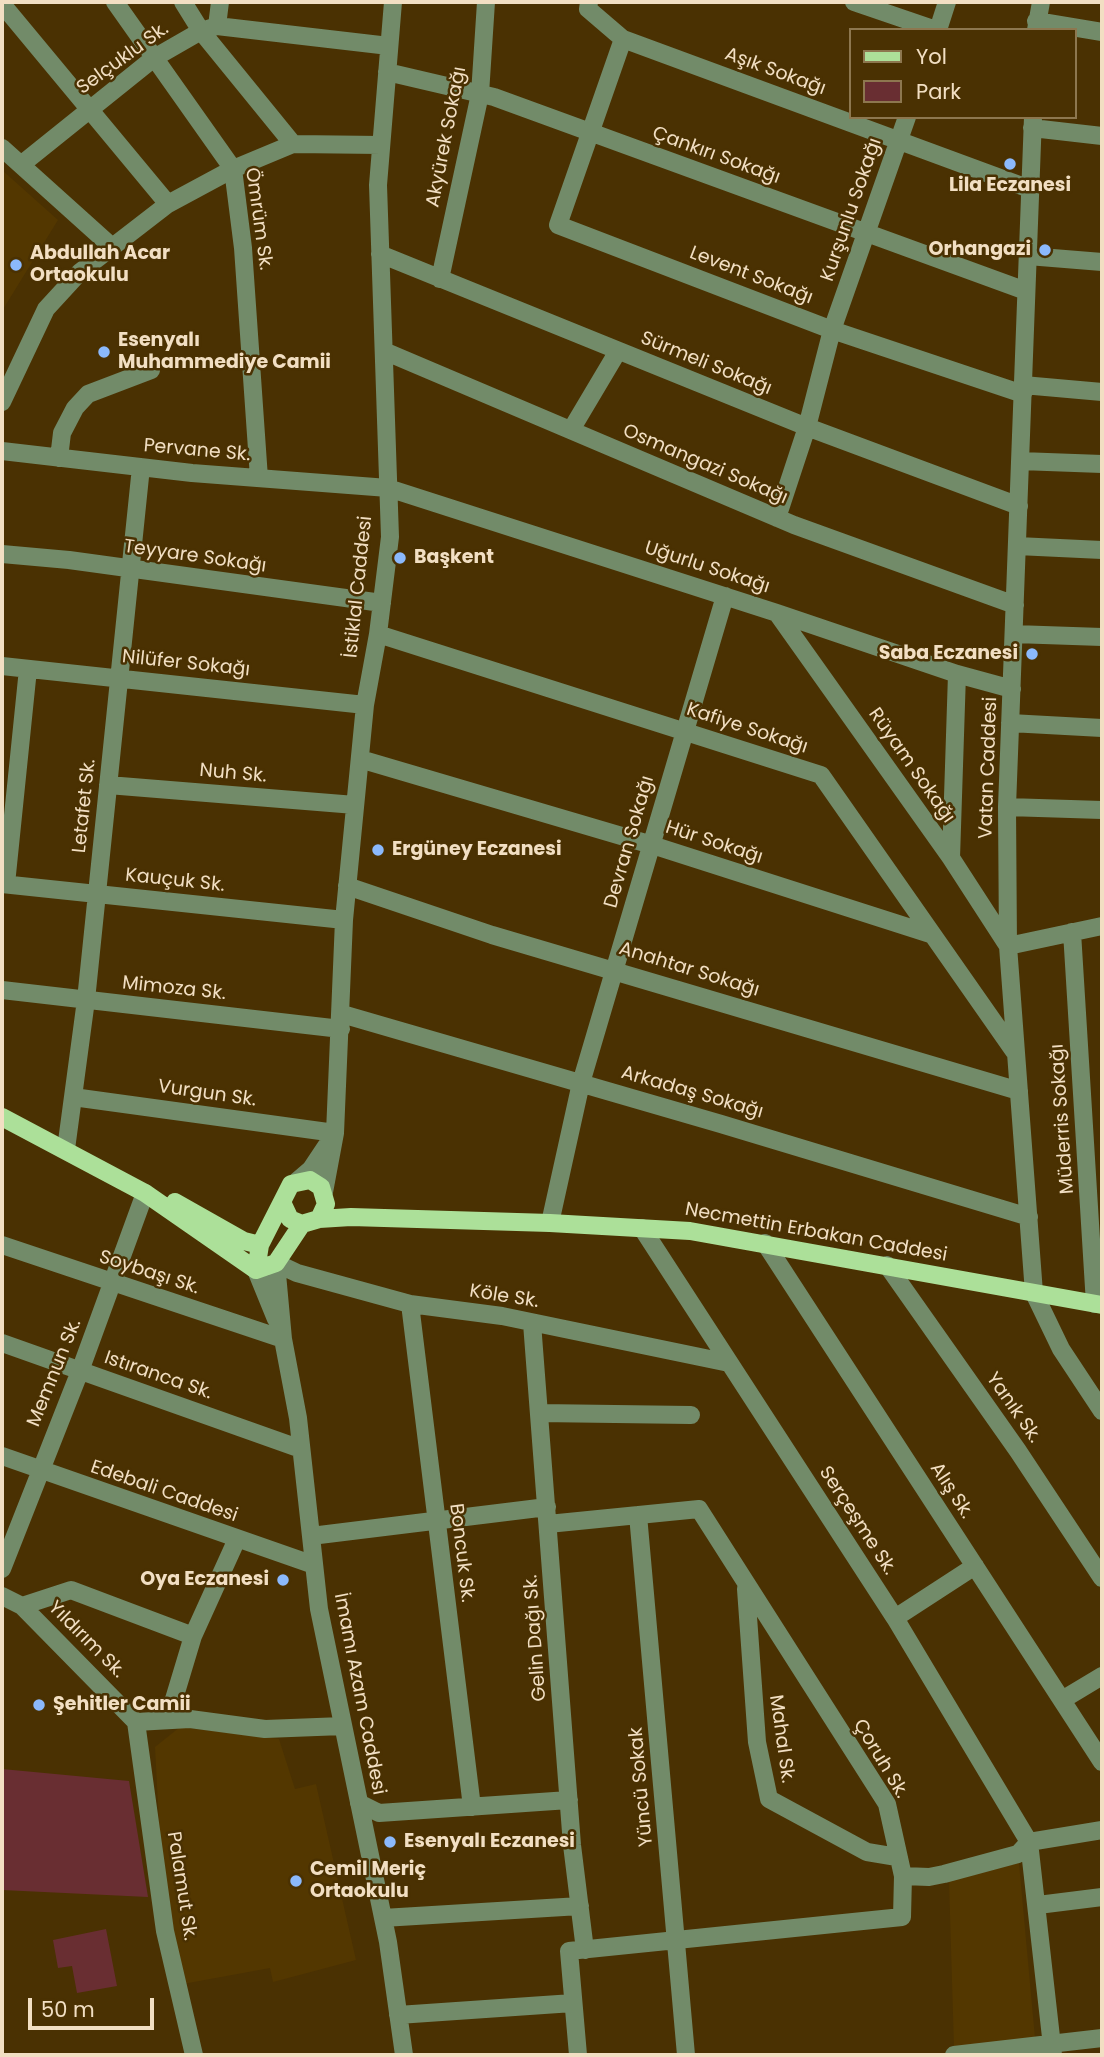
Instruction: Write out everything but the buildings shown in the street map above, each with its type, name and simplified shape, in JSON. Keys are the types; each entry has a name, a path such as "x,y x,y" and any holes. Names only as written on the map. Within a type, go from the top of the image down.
{"main road":[{"path":"2,1117 145,1192 256,1270"},
{"name":"Necmettin Erbakan Caddesi","path":"297,1181 310,1181 325,1195 350,1209 394,1219"},
{"path":"256,1270 260,1245 286,1189 297,1181"},
{"path":"145,1192 170,1199 244,1241 260,1245"},
{"path":"256,1270 276,1263 310,1221 325,1209 325,1195"},
{"path":"282,1202 290,1219 310,1221"},
{"name":"Necmettin Erbakan Caddesi","path":"310,1221 394,1219 550,1223 691,1231 1099,1305"}],"street":[{"name":"Ömrüm Sk.","path":"115,2 233,169 243,248 259,478"},
{"path":"183,2 209,28 293,144"},
{"path":"209,28 220,2"},
{"name":"İstiklal Caddesi","path":"325,1195 335,1133 342,1021 344,920 355,805 365,705 378,634 390,537 378,185 393,2"},
{"name":"Akyürek Sokağı","path":"440,279 481,94 486,2"},
{"path":"589,2 588,9 623,39 590,133"},
{"path":"855,2 931,28"},
{"path":"938,28 947,2"},
{"path":"1041,2 1036,25 1064,28"},
{"path":"6,8 168,204"},
{"name":"Selçuklu Sk.","path":"22,164 155,58 209,28"},
{"path":"209,28 389,46"},
{"path":"1076,29 1102,32"},
{"name":"Aşık Sokağı","path":"623,39 1030,189"},
{"name":"Çankırı Sokağı","path":"387,72 481,94 1026,291"},
{"name":"Kurşunlu Sokağı","path":"777,518 807,427 832,330 906,119"},
{"path":"1032,123 1102,136"},
{"name":"Vatan Caddesi","path":"1032,123 1007,807 1008,946 1034,1293"},
{"name":"Levent Sokağı","path":"590,133 558,225 832,330 1023,390 1102,392"},
{"path":"2,402 14,382 46,309 80,272 168,204 233,169 293,144 381,145"},
{"path":"2,148 111,246"},
{"name":"Sürmeli Sokağı","path":"380,254 807,427 1018,506"},
{"path":"1028,256 1102,262"},
{"name":"Osmangazi Sokağı","path":"384,351 777,518 1015,605"},
{"path":"571,430 618,351"},
{"path":"59,458 62,433 75,408 88,394 151,370"},
{"name":"Pervane Sk.","path":"2,451 141,467 388,488"},
{"path":"1020,461 1102,464"},
{"name":"Letafet Sk.","path":"66,1149 86,1000 141,467"},
{"name":"Uğurlu Sokağı","path":"388,488 957,674 1012,689"},
{"path":"1017,546 1102,550"},
{"name":"Teyyare Sokağı","path":"2,554 130,568 382,603"},
{"name":"Devran Sokağı","path":"550,1223 581,1083 725,596"},
{"name":"Rüyam Sokağı","path":"777,613 951,858 1008,946"},
{"name":"Kafiye Sokağı","path":"378,634 821,775 1015,1053"},
{"path":"1014,634 1102,637"},
{"name":"Nilüfer Sokağı","path":"2,666 365,705"},
{"path":"4,884 28,669"},
{"path":"951,858 957,674"},
{"path":"1010,723 1102,728"},
{"name":"Hür Sokağı","path":"360,759 652,845 933,935"},
{"name":"Nuh Sk.","path":"108,785 355,805"},
{"path":"1007,807 1102,810"},
{"name":"Kauçuk Sk.","path":"4,884 344,920"},
{"name":"Anahtar Sokağı","path":"347,886 492,935 1019,1091"},
{"path":"1008,946 1102,926"},
{"name":"Müderris Sokağı","path":"1072,932 1099,1305"},
{"name":"Mimoza Sk.","path":"2,990 86,1000 342,1021"},
{"name":"Arkadaş Sokağı","path":"342,1021 581,1083 1029,1217"},
{"name":"Vurgun Sk.","path":"73,1097 335,1133"},
{"path":"297,1181 311,1170 335,1133"},
{"name":"Memnun Sk.","path":"2,1569 80,1371 145,1192"},
{"name":"Serçeşme Sk.","path":"642,1228 895,1618 1029,1842"},
{"name":"Alış Sk.","path":"765,1243 1102,1762"},
{"name":"Soybaşı Sk.","path":"2,1245 283,1339"},
{"name":"İmamı Azam Caddesi","path":"276,1263 283,1339 301,1449 319,1609 383,1917 404,2055"},
{"name":"Köle Sk.","path":"276,1263 298,1273 410,1304 533,1322 729,1363"},
{"name":"Yanık Sk.","path":"887,1265 1102,1578"},
{"name":"İmamı Azam Caddesi","path":"256,1270 283,1339"},
{"path":"1034,1293 1061,1349 1102,1410"},
{"name":"Boncuk Sk.","path":"410,1304 472,1807"},
{"name":"Gelin Dağı Sk.","path":"533,1322 569,1800 585,1950"},
{"name":"Istıranca Sk.","path":"2,1343 301,1449"},
{"path":"539,1412 691,1415"},
{"name":"Edebali Caddesi","path":"2,1456 314,1565"},
{"name":"Çoruh Sk.","path":"311,1536 436,1520 638,1515 699,1509 887,1804 903,1876 902,1917 585,1950"},
{"name":"Yüncü Sokak","path":"638,1515 678,1941 686,2055"},
{"path":"168,1719 193,1636 237,1539"},
{"path":"895,1618 975,1566"},
{"name":"Mahal Sk.","path":"746,1585 757,1742 769,1798 867,1852 897,1857"},
{"path":"22,1606 71,1590 193,1636"},
{"name":"Yıldırım Sk.","path":"2,1596 22,1606 136,1722"},
{"path":"1062,1700 1102,1676"},
{"path":"136,1722 190,1719 265,1729 343,1726"},
{"name":"Palamut Sk.","path":"136,1722 165,1931 194,2055"},
{"path":"359,1803 379,1813 569,1800"},
{"path":"903,1876 929,1877 1018,1854 1029,1842 1102,1830"},
{"path":"1029,1842 1053,2049"},
{"path":"1038,1905 1102,1897"},
{"path":"383,1917 580,1906"},
{"path":"578,2055 569,1951 585,1950"},
{"path":"398,2015 573,2003"},
{"path":"954,2055 1053,2049 1102,2038"}],"shaded area":[{"name":"Abdullah Acar Ortaokulu","path":"2,170 58,220 2,311"},
{"path":"180,1727 279,1739 295,1789 316,1784 356,1960 273,1982 270,1968 183,1984 162,1880 155,1747"},
{"path":"1019,1863 1035,2038 954,2048 949,1881"}],"green space":[{"path":"2,1769 129,1781 148,1897 2,1890"},
{"path":"106,1929 117,1986 77,1993 72,1966 58,1968 53,1940"}],"place":[{"name":"Lila Eczanesi","path":"1010,164"},
{"name":"Orhangazi","path":"1045,250"},
{"name":"Abdullah Acar Ortaokulu","path":"16,265"},
{"name":"Esenyalı Muhammediye Camii","path":"104,352"},
{"name":"Başkent","path":"400,558"},
{"name":"Saba Eczanesi","path":"1032,654"},
{"name":"Ergüney Eczanesi","path":"378,850"},
{"name":"Oya Eczanesi","path":"283,1580"},
{"name":"Şehitler Camii","path":"39,1705"},
{"name":"Esenyalı Eczanesi","path":"390,1842"},
{"name":"Cemil Meriç Ortaokulu","path":"296,1881"}]}
